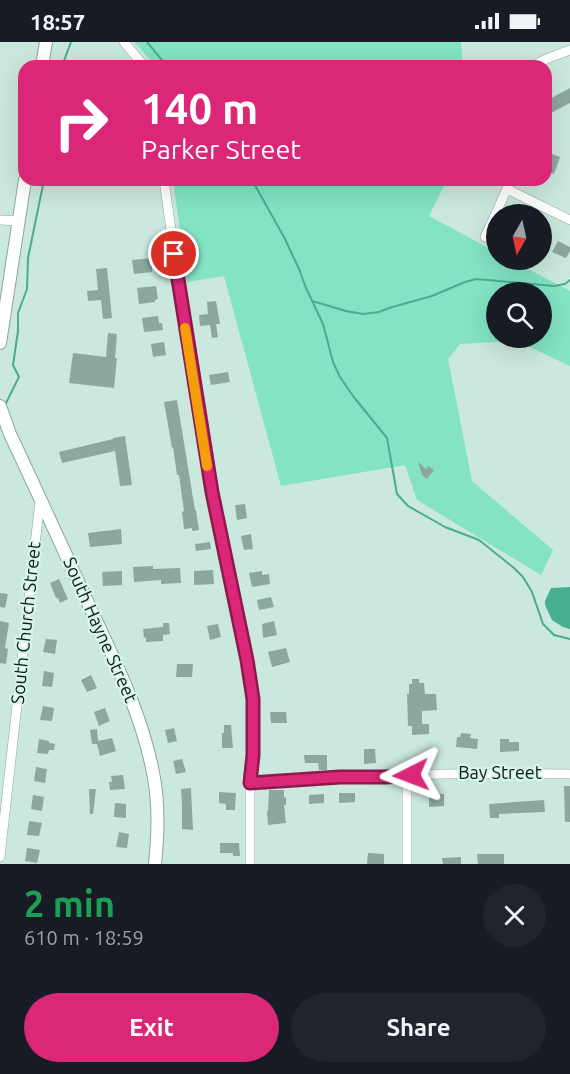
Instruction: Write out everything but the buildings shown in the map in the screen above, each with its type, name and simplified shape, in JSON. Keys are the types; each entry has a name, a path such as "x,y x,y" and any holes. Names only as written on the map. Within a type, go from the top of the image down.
{"main road":[{"path":"43,60 46,42"},
{"path":"0,343 24,186"},
{"name":"South Hayne Street","path":"0,406 10,434 140,721 154,780 157,807 155,864"}],"street":[{"path":"124,42 139,60"},
{"path":"542,60 570,50"},
{"path":"165,186 212,492 253,699 250,864"},
{"path":"485,237 508,186"},
{"path":"512,186 570,220"},
{"path":"0,220 19,221"},
{"name":"South Church Street","path":"0,857 40,497"},
{"name":"Bay Street","path":"250,783 459,773 570,774"},
{"path":"407,775 407,864"}],"shaded area":[{"path":"134,42 461,42 462,60 150,60"},
{"path":"174,186 444,186 429,216 486,247 486,270 530,270 570,291 570,366 532,348 552,348 552,282 486,282 486,343 460,344 448,359 472,481 553,550 541,575 417,500 405,465 281,486 224,276 187,282"},
{"path":"570,587 570,629 552,620 545,601 551,588"}],"waterway":[{"path":"64,60 71,42"},
{"path":"147,42 162,60"},
{"path":"6,403 19,377 13,365 18,313 27,289 28,258 43,186"},
{"path":"255,186 299,269 323,324 333,362 340,377 387,438 397,494 408,506 445,527 479,540 514,568 532,592 543,624 554,635 570,639"},
{"path":"312,301 363,314 379,312 432,296 476,279 554,286 565,284 570,280"}],"slow traffic":[{"path":"185,328 207,466"}],"route":[{"path":"174,254 212,492 253,699 253,755 250,783 411,775"}]}
